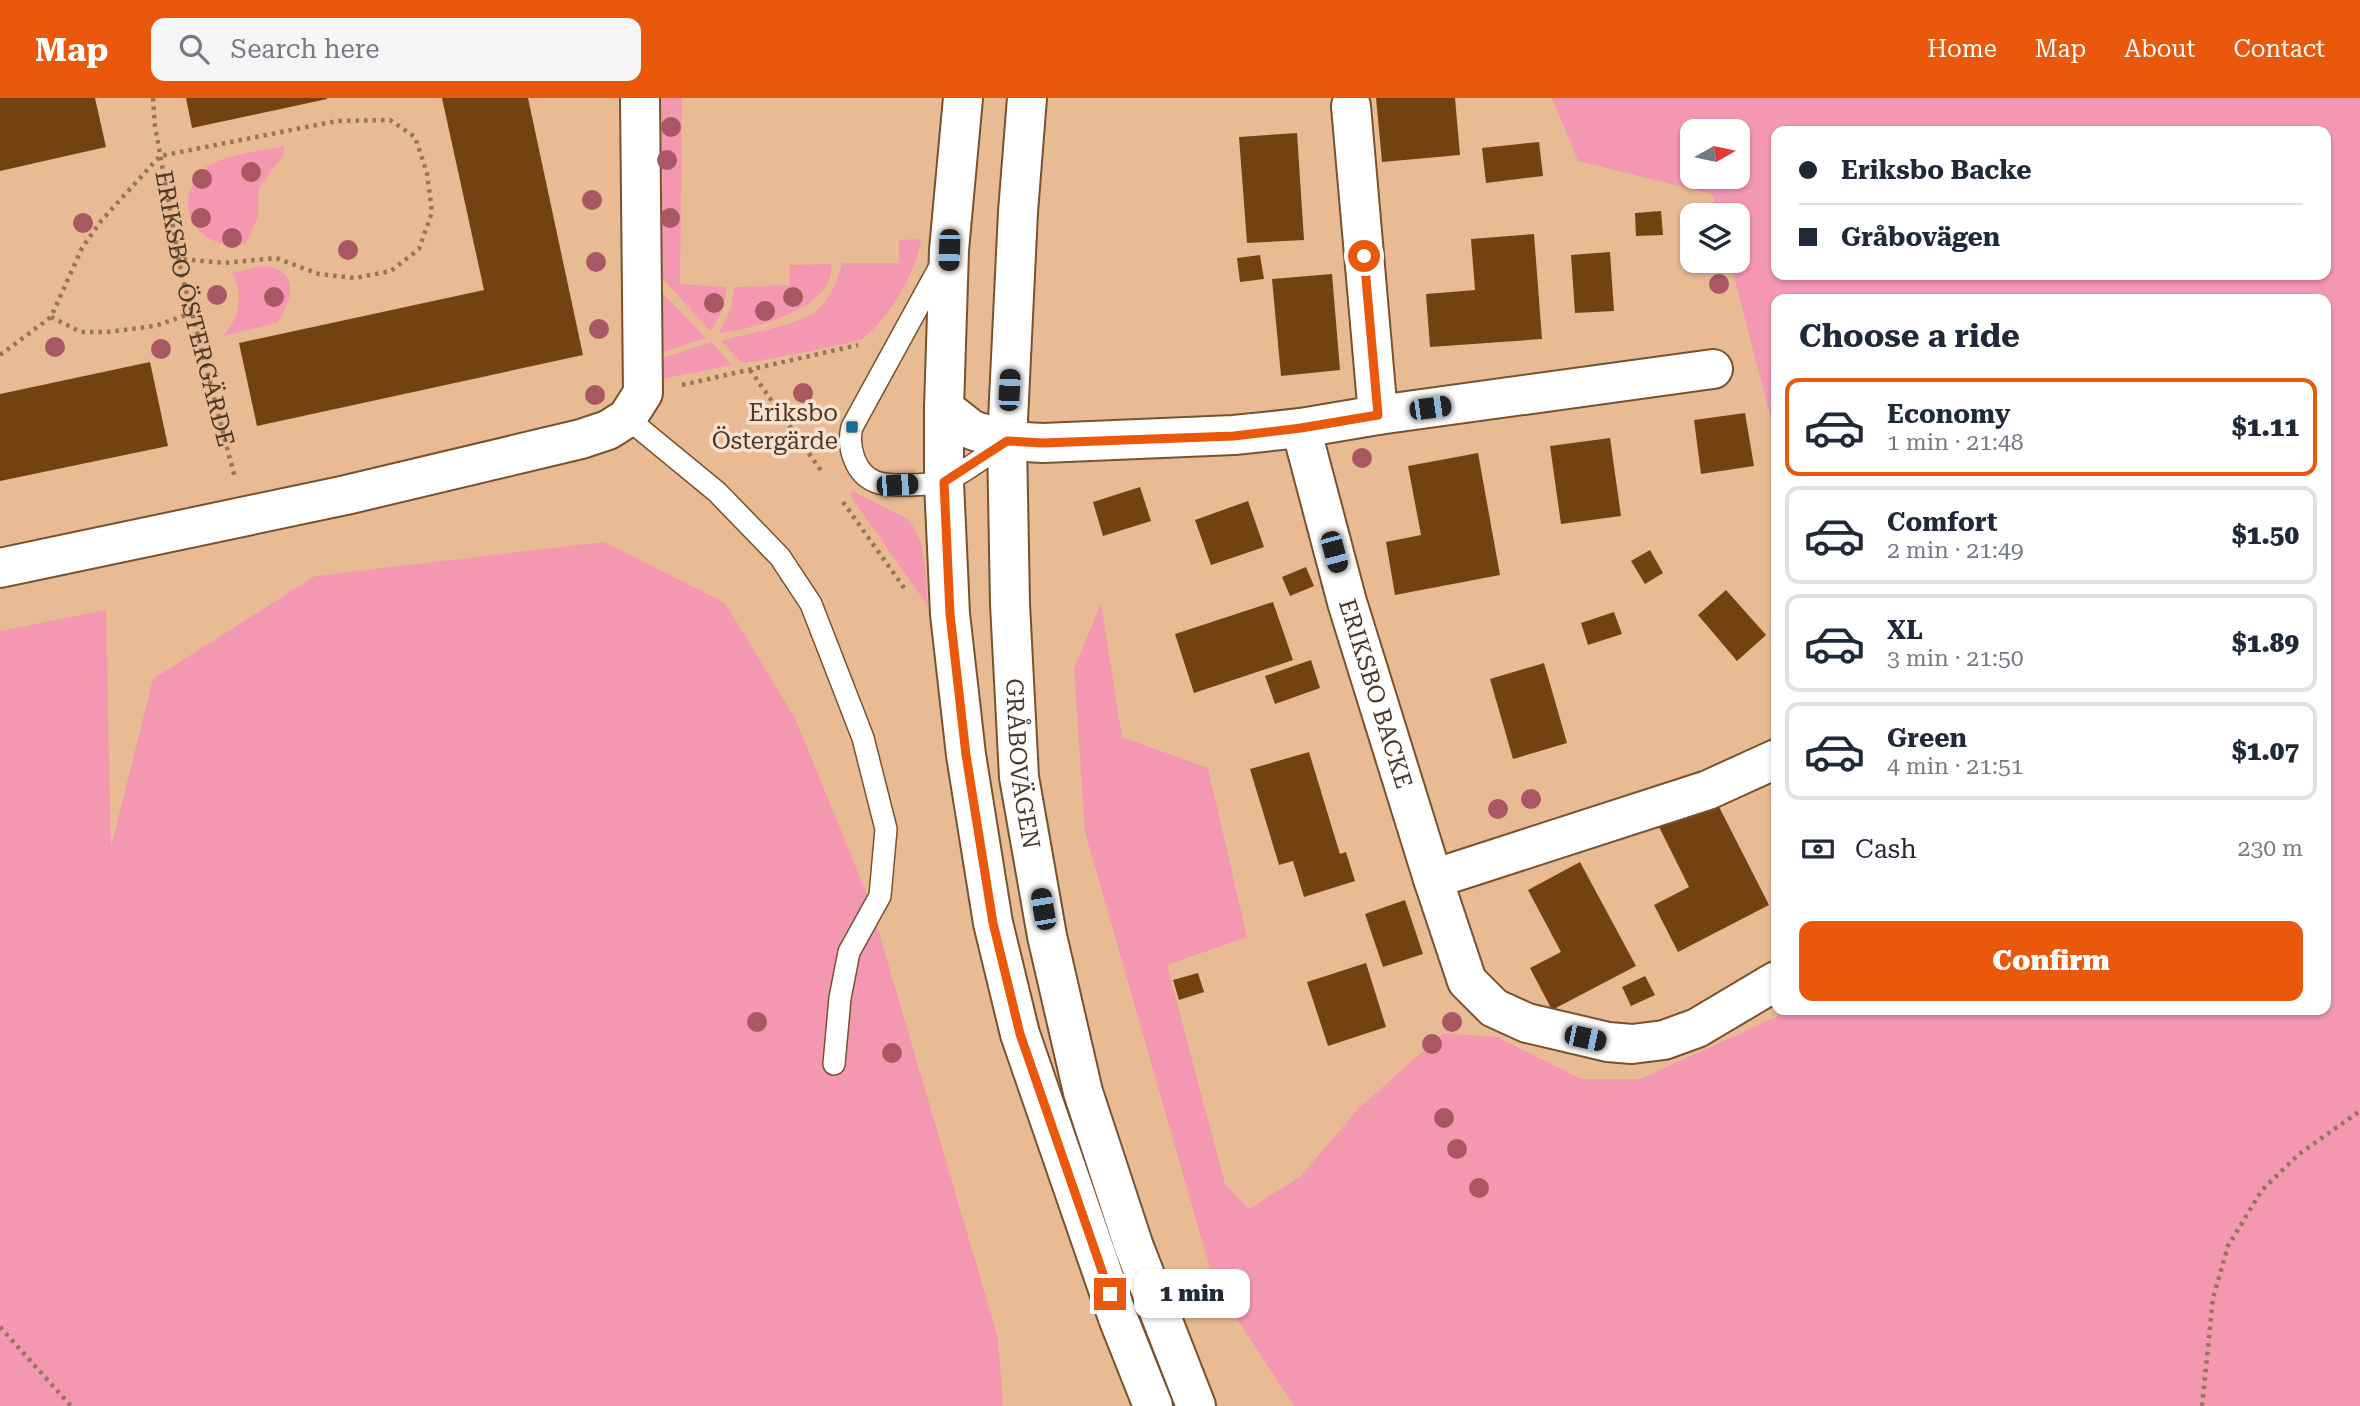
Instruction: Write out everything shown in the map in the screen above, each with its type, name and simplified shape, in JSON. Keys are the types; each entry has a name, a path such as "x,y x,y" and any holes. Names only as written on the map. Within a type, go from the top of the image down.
{"street":[{"path":"0,568 346,495 581,439 608,430 635,406 640,98"},
{"path":"963,98 949,250 944,482 950,614 966,755 993,923 1020,1034 1118,1318 1153,1406"},
{"name":"GRÅBOVÄGEN","path":"1027,98 1018,212 1007,441 1010,604 1019,777 1047,936 1083,1092 1134,1247 1196,1406"},
{"path":"1351,106 1378,415"},
{"path":"944,408 972,430 1007,441 1043,443 1234,436 1713,369"},
{"name":"ERIKSBO BACKE","path":"1301,428 1348,602 1466,981 1494,1008 1527,1023 1608,1042 1632,1044 1664,1040 1697,1028 1771,984"},
{"path":"1433,879 1708,790 1771,761"}],"lane":[{"path":"949,250 852,427 849,439 853,458 858,467 875,482 897,485 944,482 1007,441"},
{"path":"635,406 780,557 811,604 863,738 886,829 880,896 849,952 839,998 834,1064"}],"path":[{"name":"ERIKSBO ÖSTERGÄRDE","path":"153,98 155,126 180,260 243,517"},
{"path":"0,355 51,317 82,248 101,221 160,156 337,121 390,120 415,137 427,173 432,212 419,249 391,271 355,278 319,274 276,258 225,263 180,260"},
{"path":"51,317 81,332 107,332 155,326 192,313"},
{"path":"635,406 750,370 863,344"},
{"path":"750,370 824,474"},
{"path":"2202,1406 2213,1298 2228,1246 2262,1190 2299,1154 2360,1111"},
{"path":"0,1327 71,1406"}],"shaded area":[{"path":"658,98 682,98 680,284 726,287 722,310 710,331 660,276"},
{"path":"1552,98 2360,98 2360,1406 1294,1406 1215,1286 1085,832 1074,669 1101,603 1122,737 1208,768 1247,937 1167,965 1225,1184 1249,1209 1301,1176 1358,1109 1443,1033 1497,1037 1581,1079 1640,1079 1780,1015 2331,1015 2331,294 1771,294 1771,419 1733,273 1750,273 1750,203 1715,203 1712,194 1692,189 1750,189 1750,119 1680,119 1680,186 1578,161"},
{"path":"285,146 282,157 259,188 258,217 246,243 231,246 200,232 191,220 188,204 191,188 199,174 211,164 229,157"},
{"path":"921,239 915,264 901,292 883,318 865,337 827,348 742,363 721,341 784,325 807,316 816,311 829,295 842,263 899,263 899,240"},
{"path":"831,264 829,279 821,293 807,304 770,321 719,333 731,308 734,287 789,285 790,265"},
{"path":"261,266 283,272 288,279 290,295 283,314 277,323 223,336 233,321 238,306 238,290 232,273"},
{"path":"657,287 706,338 660,353"},
{"path":"712,342 731,365 658,380 658,359"},
{"path":"852,491 906,518 913,526 922,547 928,606 851,497"},
{"path":"604,542 725,603 796,720 870,902 998,1338 1003,1406 0,1406 0,631 106,610 111,847 153,679 315,576"}],"building":[{"path":"0,98 95,98 106,147 0,171"},
{"path":"186,98 327,98 327,99 192,128"},
{"path":"442,98 528,98 583,355 257,426 239,343 484,290"},
{"path":"1376,98 1455,98 1460,155 1382,162"},
{"path":"1297,133 1304,240 1247,243 1239,137"},
{"path":"1539,142 1543,176 1486,183 1482,148"},
{"path":"1661,211 1663,235 1636,236 1635,213"},
{"path":"1534,234 1542,339 1430,347 1426,294 1475,290 1471,239"},
{"path":"1610,252 1614,311 1575,313 1571,255"},
{"path":"1260,255 1264,279 1240,282 1237,258"},
{"path":"1332,274 1340,370 1281,376 1272,279"},
{"path":"150,362 168,446 0,481 0,394"},
{"path":"1745,413 1754,466 1701,474 1694,420"},
{"path":"1610,438 1621,516 1561,524 1550,446"},
{"path":"1478,453 1500,575 1395,595 1386,542 1421,535 1408,466"},
{"path":"1140,487 1151,521 1103,536 1093,502"},
{"path":"1248,501 1264,547 1211,565 1195,520"},
{"path":"1650,550 1663,573 1645,584 1631,561"},
{"path":"1306,567 1314,586 1290,596 1282,577"},
{"path":"1726,590 1766,635 1737,661 1698,615"},
{"path":"1273,602 1293,660 1194,693 1175,634"},
{"path":"1614,612 1622,634 1588,645 1581,623"},
{"path":"1311,660 1320,688 1275,704 1265,676"},
{"path":"1544,663 1567,743 1513,759 1490,679"},
{"path":"1309,752 1340,854 1346,852 1355,881 1304,897 1293,861 1279,865 1250,769"},
{"path":"1715,799 1769,905 1678,952 1654,905 1689,887 1659,827"},
{"path":"1580,862 1636,966 1552,1010 1530,968 1561,952 1528,890"},
{"path":"1405,900 1423,954 1383,967 1365,914"},
{"path":"1366,963 1386,1027 1328,1046 1307,982"},
{"path":"1198,973 1204,992 1179,1000 1173,980"},
{"path":"1645,976 1655,995 1631,1006 1622,987"}],"place":[{"name":"Eriksbo Östergärde","path":"852,427"}],"route":[{"path":"1110,1294 1020,1034 993,923 966,755 950,614 944,482 1007,441 1043,443 1234,436 1378,415 1364,256"}]}
